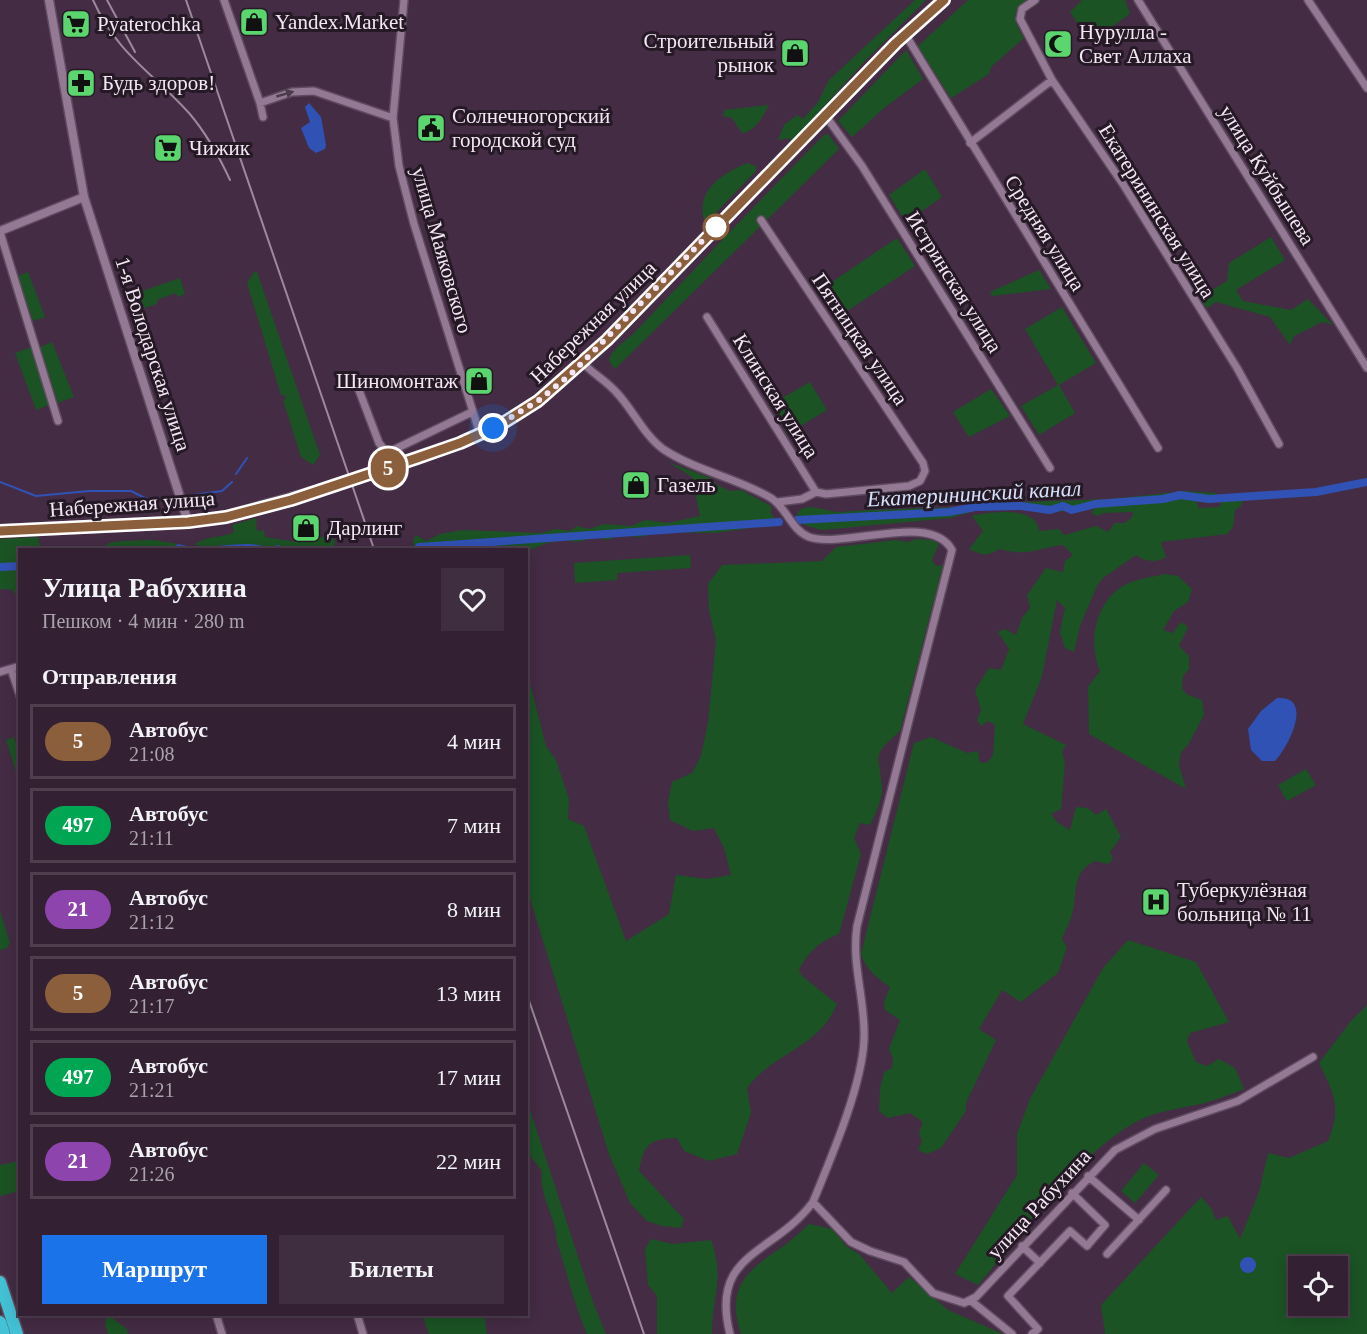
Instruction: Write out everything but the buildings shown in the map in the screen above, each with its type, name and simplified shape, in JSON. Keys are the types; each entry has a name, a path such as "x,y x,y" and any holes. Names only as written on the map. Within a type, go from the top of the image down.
{"highway":[{"path":"0,1282 17,1334"},
{"path":"0,1322 4,1334"}],"main road":[{"name":"Набережная улица","path":"0,531 188,522 226,517 291,500 480,434 530,406 583,363 905,34 944,0"}],"street":[{"name":"1-я Володарская улица","path":"49,0 84,197 188,522"},
{"path":"224,0 260,102 263,117"},
{"name":"улица Маяковского","path":"404,0 393,118 407,197 480,434"},
{"name":"Екатерининская улица","path":"1035,0 1022,9 1020,19 1052,80 1118,175 1237,368 1279,444"},
{"name":"улица Куйбышева","path":"1138,0 1367,368"},
{"path":"1308,0 1367,88"},
{"name":"Средняя улица","path":"905,34 1158,448"},
{"path":"970,143 1052,80"},
{"path":"260,102 292,92 314,91 393,118"},
{"name":"Истринская улица","path":"825,115 868,176 1050,468"},
{"path":"58,421 0,231 84,197"},
{"name":"Пятницкая улица","path":"761,220 923,463 922,478 909,486 826,494 816,492"},
{"name":"Клинская улица","path":"706,318 816,492"},
{"path":"583,363 596,376 615,389 663,448 778,502 802,533 829,539 912,533 933,534 942,538 952,550 857,926 854,954 864,1030 862,1060 813,1202 803,1215 745,1261 732,1275 725,1290 724,1310 730,1334"},
{"path":"357,385 379,443 387,453 472,412"},
{"path":"778,502 802,498 816,492"},
{"path":"0,672 18,667"},
{"path":"11,669 18,690"},
{"name":"улица Рабухина","path":"970,1300 1105,1158 1125,1143 1155,1129 1238,1101 1313,1057"},
{"path":"1088,1176 1139,1220"},
{"path":"1107,1254 1166,1190"},
{"path":"1032,1334 1038,1329 1008,1296 1070,1231 1086,1246 1105,1226 1072,1193"},
{"path":"813,1202 859,1247 904,1262 933,1293 956,1302 970,1300 1012,1334"},
{"path":"1023,1246 1040,1263"},
{"path":"217,1316 222,1334"},
{"path":"358,1316 363,1334"}],"green space":[{"path":"915,0 926,0 865,61 790,144 790,138 778,140 784,125 797,115 803,119 818,102 829,80"},
{"path":"968,0 1028,0 1018,9 1015,18 1024,38 991,67 989,74 951,98 918,46"},
{"path":"1082,0 1125,0 1130,14 1090,42 1070,12"},
{"path":"906,50 923,79 884,108 852,137 838,121"},
{"path":"769,105 758,123 747,132 742,133 732,118 723,116 724,110"},
{"path":"828,134 839,149 615,369 609,361 616,348 636,331 824,135"},
{"path":"747,163 756,166 756,171 707,222 704,220 704,200 713,184 729,172"},
{"path":"925,169 942,197 906,222 889,195"},
{"path":"1271,237 1285,260 1236,290 1243,301 1291,310 1308,299 1333,325 1322,322 1294,336 1290,345 1270,317 1216,302 1207,308 1199,298 1227,281 1229,263"},
{"path":"897,238 915,266 838,317 820,290"},
{"path":"1039,270 1051,289 992,296 990,292"},
{"path":"28,272 45,317 33,321 18,276"},
{"path":"254,272 257,272 320,455 313,465 301,457 283,400 286,398 281,395 247,283"},
{"path":"180,278 185,294 178,297 176,293 157,300 157,304 144,308 139,292"},
{"path":"1062,307 1096,363 1059,385 1075,413 1039,435 1021,406 1058,385 1025,329"},
{"path":"52,342 74,397 58,403 40,347"},
{"path":"31,347 49,405 36,410 15,353"},
{"path":"810,382 827,410 787,434 772,404"},
{"path":"991,389 1010,416 969,437 953,412"},
{"path":"668,462 710,478 719,486 730,491 741,490 771,506 771,513 779,524 715,533 665,532 639,537 618,535 608,540 595,537 577,542 563,540 532,549 498,546 495,548 414,548 413,541 416,535 426,541 440,534 463,530 541,533 556,529 570,531 577,526 589,529 604,524 631,526 645,520 668,523 700,516 692,477"},
{"path":"1184,491 1216,493 1220,497 1218,500 1206,503 1196,501 1199,508 1220,507 1221,500 1229,497 1243,500 1241,506 1235,510 1233,527 1227,534 1161,542 1166,557 1151,561 1136,555 1103,578 1097,586 1080,626 1074,652 1065,648 1060,632 1065,608 1057,600 1042,676 1023,724 1066,745 1062,751 1065,764 1061,809 1051,814 1058,823 1070,830 1076,807 1088,808 1096,815 1106,809 1121,837 1110,852 1113,859 1108,864 1095,861 1088,865 1079,876 1072,915 1062,939 1067,947 1058,973 1021,1002 1002,990 979,1029 996,1040 966,1103 966,1111 941,1148 927,1154 918,1150 922,1141 919,1133 923,1122 910,1113 888,1118 879,1111 880,1089 884,1072 892,1068 893,1059 889,1049 900,1020 885,1010 884,1002 890,987 876,977 861,954 914,743 931,737 967,753 978,751 980,763 988,762 993,755 995,725 988,721 981,726 977,720 981,710 975,690 989,668 1001,670 1009,649 998,632 1005,629 1016,635 1022,618 1030,608 1027,595 1046,568 1063,572 1065,561 1073,555 1063,545 1026,552 999,549 988,554 977,553 969,549 983,531 972,516 1000,512 1021,514 1030,517 1036,523 1039,531 1059,529 1064,535 1096,526 1108,532 1115,523 1125,523 1132,517 1133,512 1104,513 1097,516 1091,512 1095,508 1045,513 1018,508 985,508 950,518 822,530 804,525 797,520 798,513 806,507 838,512 940,508 1000,502 1002,498 1008,502 1111,499"},
{"path":"256,518 257,531 264,530 265,537 297,542 327,536 335,540 334,548 284,548 279,545 194,545 203,540 234,532 232,525"},
{"path":"38,537 40,546 37,548 18,548 18,598 13,590 0,589 0,539"},
{"path":"916,539 932,540 939,544 932,560 936,566 943,565 900,731 880,752 882,794 880,803 870,825 860,823 854,838 861,854 839,934 815,948 799,970 802,976 837,1004 819,1031 770,1066 747,1088 751,1113 737,1154 709,1161 684,1151 677,1138 660,1140 649,1145 643,1155 639,1171 684,1219 681,1228 662,1226 647,1221 630,1203 609,1154 528,892 528,676 546,746 556,760 569,799 568,819 584,826 626,941 669,914 676,875 707,879 731,875 724,848 714,828 693,831 670,820 668,802 672,782 692,773 701,756 708,722 716,640 709,610 708,584 722,565 822,561 836,547 896,540 908,542"},
{"path":"154,540 178,544 172,548 100,548 115,542"},
{"path":"690,555 691,568 617,573 617,580 575,583 574,563"},
{"path":"1165,574 1178,576 1192,589 1188,602 1174,611 1163,630 1173,633 1181,622 1188,627 1179,646 1189,656 1189,669 1183,676 1182,689 1188,695 1202,700 1204,715 1188,745 1181,752 1179,765 1186,789 1089,734 1088,687 1100,671 1094,646 1097,621 1102,609 1109,598 1129,583"},
{"path":"14,737 18,751 18,778 6,740"},
{"path":"1306,769 1316,785 1287,801 1278,785"},
{"path":"0,911 10,943 7,948 0,950"},
{"path":"1128,940 1196,962 1229,1022 1190,1033 1187,1041 1196,1062 1207,1066 1219,1059 1235,1068 1244,1089 1205,1103 1151,1115 1134,1123 1114,1137 1072,1175 978,1285 955,1274 1017,1175 1017,1134 1030,1099 1103,968"},
{"path":"1367,1005 1367,1334 1105,1334 1101,1305 1201,1197 1211,1208 1216,1220 1228,1216 1240,1239 1259,1192 1268,1153 1289,1158 1328,1141 1335,1119 1335,1109 1329,1084 1319,1063 1350,1022"},
{"path":"528,1104 593,1302 606,1334 587,1334 557,1242 555,1226 543,1191 542,1171 528,1153"},
{"path":"18,1161 18,1191 0,1196 0,1165"},
{"path":"1144,1163 1159,1175 1135,1203 1121,1191"},
{"path":"809,1224 832,1229 847,1247 859,1254 892,1293 909,1277 948,1310 1003,1334 741,1334 736,1303 743,1281 760,1263"},
{"path":"651,1239 673,1244 711,1240 717,1266 712,1334 657,1334 657,1296 648,1285 645,1249"},
{"path":"107,1316 110,1316 127,1329 128,1334 108,1334 105,1324"},
{"path":"423,1316 484,1316 487,1334 429,1334"}],"water":[{"path":"309,103 321,117 326,145 325,149 316,153 309,148 301,128 310,122 305,107"},
{"path":"178,544 205,547 279,545 284,548 172,548"},
{"path":"1277,698 1288,699 1295,705 1295,724 1286,745 1275,761 1262,761 1251,750 1248,729 1261,711"},
{"path":"1248,1257 1256,1265 1248,1273 1240,1265"}],"waterway":[{"path":"236,474 247,458"},
{"path":"0,482 36,496 89,491 131,491 147,499 165,498"},
{"path":"193,495 222,491 232,482"},
{"name":"Екатерининский канал","path":"797,520 949,512 975,507 1021,506 1050,510 1063,506 1072,510 1095,504 1163,499 1180,495 1209,499 1316,492 1367,482"},
{"name":"Екатерининский канал","path":"419,547 779,522"},
{"name":"Екатерининский канал","path":"0,567 18,566"}],"railway":[{"path":"93,0 113,35 124,49 189,113 212,145 230,180"},
{"path":"107,0 135,52"},
{"path":"186,0 374,548"},
{"path":"528,998 644,1334"}],"bus line":[{"name":"5","path":"0,531 188,522 226,517 291,500 417,458 460,443 500,425 538,401 595,352 896,43 944,0"}],"place":[{"name":"Yandex.Market","path":"254,22"},
{"name":"Pyaterochka","path":"76,24"},
{"name":"Нурулла - Свет Аллаха","path":"1058,44"},
{"name":"Строительный рынок","path":"795,53"},
{"name":"Будь здоров!","path":"81,83"},
{"name":"Солнечногорский городской суд","path":"431,128"},
{"name":"Чижик","path":"168,148"},
{"name":"Шиномонтаж","path":"479,381"},
{"name":"Газель","path":"636,485"},
{"name":"Дарлинг","path":"306,528"},
{"name":"Туберкулёзная больница № 11","path":"1156,902"}],"route":[{"path":"493,428 538,401 572,373 652,295 716,227"}]}
